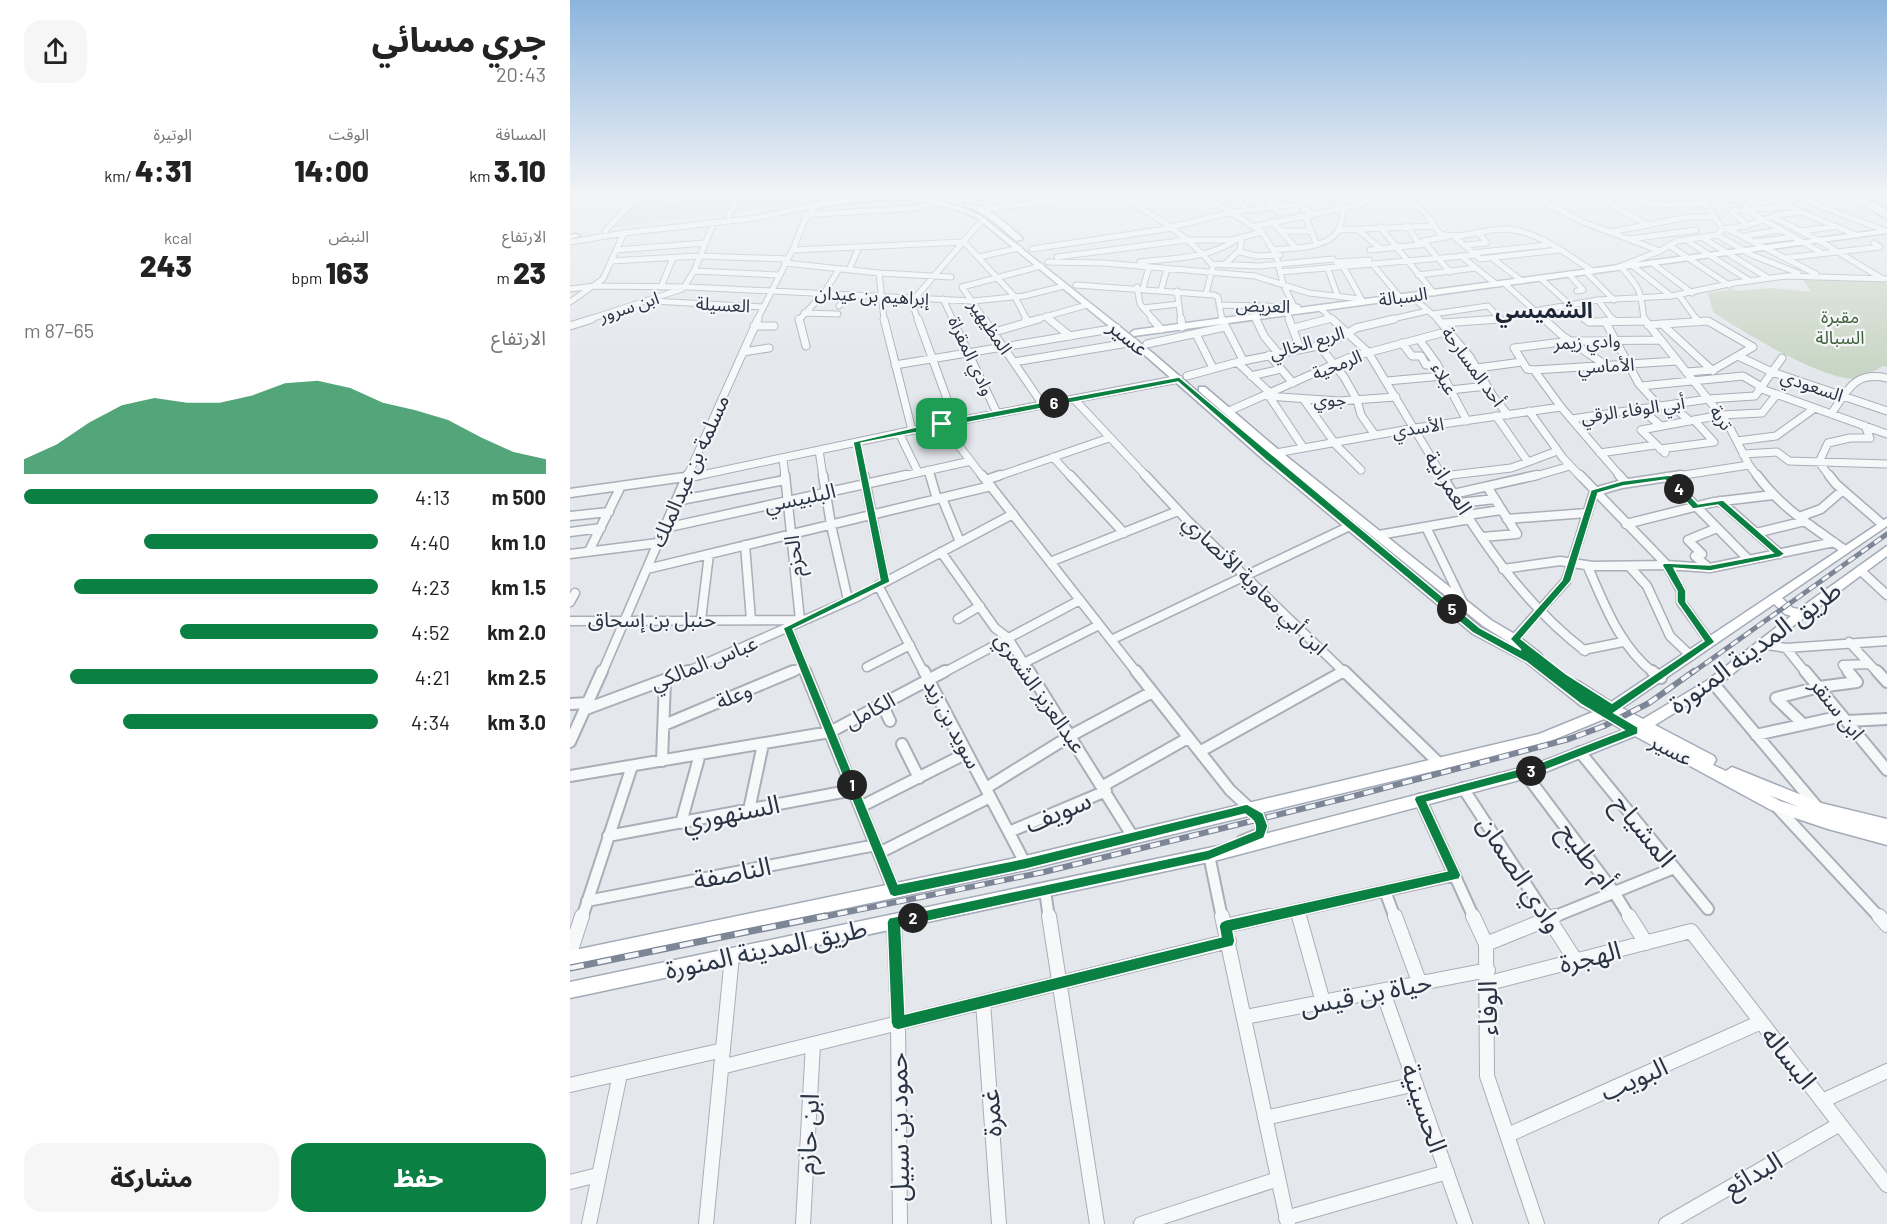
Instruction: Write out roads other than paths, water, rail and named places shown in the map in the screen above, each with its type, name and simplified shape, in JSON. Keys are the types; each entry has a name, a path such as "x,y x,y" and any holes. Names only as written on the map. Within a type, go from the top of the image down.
{"main road":[{"name":"عسير","path":"1026,252 1044,262 1070,285 1087,305 1117,328 1134,337 1229,411 1276,453 1487,623 1515,639 1609,711"},
{"path":"1035,252 1044,262"},
{"name":"السبالة","path":"1134,337 1161,329 1223,324 1291,309 1306,310 1731,252"},
{"path":"1070,285 1134,337 1147,344 1188,380"},
{"name":"عسير","path":"1188,380 1269,459 1477,630 1530,659 1586,702 1609,711 1776,806 1828,824 1887,838"},
{"name":"طريق المدينة المنورة","path":"570,959 1026,863 1441,765 1541,739 1609,711 1661,678 1775,598 1840,546 1885,523"},
{"name":"طريق المدينة المنورة","path":"570,990 1209,855 1524,772 1580,752 1658,718 1713,683 1761,644 1886,552"},
{"path":"1775,598 1789,611 1802,614"},
{"name":"عسير","path":"1638,727 1731,772 1819,809 1887,825"}],"street":[{"path":"570,302 603,279 615,252"},
{"path":"686,287 701,252"},
{"name":"مسلمة بن عبدالملك","path":"570,742 574,725 587,706 754,326 778,275 792,252"},
{"path":"849,270 857,252"},
{"path":"954,252 912,298 955,421"},
{"path":"973,252 1015,297 1028,322"},
{"path":"979,258 1003,252"},
{"path":"1044,262 1101,252"},
{"path":"1122,252 1131,263"},
{"path":"1155,252 1162,259"},
{"path":"1123,264 1209,252"},
{"path":"1240,252 1256,256 1289,252"},
{"path":"1224,265 1240,252"},
{"path":"1329,252 1362,301"},
{"path":"1371,252 1400,297"},
{"path":"1399,252 1434,293"},
{"path":"1431,252 1450,272"},
{"path":"1280,272 1407,262 1488,252"},
{"path":"1474,254 1480,259 1541,252"},
{"path":"1562,252 1589,271 1614,300"},
{"path":"1618,268 1657,252"},
{"path":"1680,252 1729,285"},
{"path":"1705,252 1750,281"},
{"path":"1749,252 1800,275"},
{"path":"1773,252 1825,278"},
{"path":"1785,258 1819,252"},
{"path":"1838,252 1885,279"},
{"path":"1275,253 1291,309"},
{"path":"1725,253 1768,278"},
{"path":"1203,254 1212,264 1224,265 1335,260 1378,263"},
{"path":"611,261 699,256 787,261 879,273 951,277"},
{"path":"1461,256 1500,284 1570,341 1607,366"},
{"path":"662,287 673,258"},
{"path":"1492,258 1522,280"},
{"path":"1044,262 1123,264 1255,276 1283,284 1294,290 1362,301"},
{"name":"المظيهير","path":"1043,405 962,287 1044,262"},
{"path":"1652,263 1692,293"},
{"path":"1212,264 1206,294 1218,297 1223,324 1240,361 1268,395 1303,447"},
{"path":"1633,266 1671,296"},
{"path":"1149,267 1140,288 1143,308 1161,329"},
{"path":"1418,275 1476,268"},
{"name":"تربة","path":"1618,268 1635,282 1642,295 1646,323 1721,415 1749,465 1773,495 1840,546"},
{"path":"806,346 799,319 825,293 839,269"},
{"path":"1161,290 1167,269"},
{"path":"1328,269 1338,297"},
{"path":"694,271 778,275"},
{"path":"879,273 885,331 912,430"},
{"path":"1569,274 1583,290 1576,291"},
{"path":"1534,311 1598,300 1679,295 1768,278 1800,275 1825,278 1885,279"},
{"path":"1540,278 1589,322 1662,324 1708,321 1753,347 1713,370 1686,372"},
{"name":"إبراهيم بن عيدان","path":"570,289 595,286 686,287 973,301 1015,297 1070,285 1206,294"},
{"name":"ابن سرور","path":"570,326 686,287"},
{"path":"1177,291 1182,327"},
{"path":"839,306 848,295"},
{"path":"1679,295 1698,322"},
{"name":"أحد المسارحة","path":"1411,296 1443,323 1508,414"},
{"name":"وادي المقراة","path":"943,299 997,413"},
{"path":"1598,300 1614,321"},
{"name":"العسيلة","path":"647,301 763,307"},
{"path":"1143,308 1179,304"},
{"path":"994,332 1087,305"},
{"name":"العريض","path":"1219,305 1291,309 1300,348"},
{"name":"الربع الخالي","path":"570,493 686,478 955,421 1188,380 1213,368 1318,344 1349,334 1356,328 1430,312 1488,306 1500,319 1443,323"},
{"name":"العمرانية","path":"1320,308 1368,352 1453,494 1503,569 1554,627 1584,650 1623,642"},
{"path":"804,313 838,314"},
{"path":"1047,316 1070,336"},
{"path":"1255,317 1264,336 1278,353"},
{"path":"1294,328 1331,318"},
{"path":"1605,321 1641,386 1659,406"},
{"path":"1147,344 1196,334 1223,324"},
{"path":"1662,324 1721,378"},
{"path":"754,326 774,326"},
{"path":"895,365 1117,328"},
{"name":"الرمحية","path":"1229,411 1334,364 1368,352 1449,331"},
{"path":"1196,334 1213,368"},
{"path":"1014,362 1134,337"},
{"name":"عبلاء","path":"1419,339 1437,364 1467,421"},
{"name":"وادي زيمر","path":"1522,362 1514,348 1570,341 1660,340"},
{"path":"1402,343 1412,356 1421,356 1426,365 1437,364"},
{"path":"1318,344 1357,400 1360,415 1375,435"},
{"path":"743,352 769,348"},
{"path":"1269,355 1293,383"},
{"name":"السعودي","path":"1738,356 1772,372 1887,411"},
{"path":"1760,387 1782,358"},
{"path":"1477,368 1522,362 1527,369 1534,370 1626,483"},
{"name":"الأماسي","path":"1534,370 1677,362"},
{"path":"1251,376 1281,369"},
{"path":"1831,414 1855,379 1869,374 1887,378"},
{"path":"1387,381 1443,376"},
{"path":"1641,386 1743,376 1777,394 1887,434"},
{"path":"1450,390 1487,386"},
{"name":"أبي الوفاء الرقي","path":"1572,419 1708,399 1755,396 1760,387"},
{"path":"1660,449 1641,430 1721,415 1762,412 1777,394"},
{"name":"جوي","path":"1268,395 1304,400 1396,397"},
{"name":"ابن أبي معاوية الأنصاري","path":"1075,400 1178,511 1441,765"},
{"path":"1304,400 1334,442 1361,470"},
{"path":"1600,453 1660,449 1713,442 1692,421 1671,405"},
{"name":"الأسدي","path":"1276,453 1415,428 1561,406"},
{"path":"1737,441 1776,436 1815,408"},
{"path":"1641,409 1661,426"},
{"path":"1529,411 1569,466 1667,565 1681,591 1681,602 1710,642"},
{"path":"1496,416 1528,462"},
{"path":"942,424 1188,738 1247,809 1259,817 1262,826 1259,834 1209,855 1287,1221 1447,1172"},
{"path":"1819,463 1828,443 1850,438 1870,438 1865,426"},
{"path":"898,433 918,472"},
{"path":"647,568 940,499 1109,438"},
{"name":"سويد بن زيد","path":"857,442 873,515 882,584 928,680 1026,863"},
{"path":"819,450 831,525 848,600"},
{"path":"1443,477 1497,470 1557,451"},
{"path":"1743,454 1777,452 1789,461 1887,464"},
{"path":"1053,457 1124,533"},
{"name":"الحزم","path":"783,458 803,620"},
{"name":"البلبيسي","path":"665,528 971,461"},
{"path":"1819,463 1843,490 1885,523"},
{"path":"1594,492 1626,483 1749,465"},
{"path":"1453,494 1488,488 1569,466"},
{"path":"928,470 960,542"},
{"path":"1497,470 1508,483"},
{"path":"1667,477 1749,560"},
{"path":"676,501 785,480"},
{"path":"589,551 621,486"},
{"path":"1482,537 1516,534 1488,488"},
{"path":"1756,533 1802,519 1821,509 1843,490"},
{"path":"1515,639 1566,581 1594,492"},
{"path":"1626,524 1720,501 1773,495"},
{"path":"1459,503 1495,499"},
{"path":"1720,501 1780,554"},
{"path":"1379,535 1502,510"},
{"path":"1050,562 1178,511"},
{"path":"570,516 609,512"},
{"path":"1507,519 1587,513"},
{"name":"عباس المالكي","path":"570,704 587,706 699,667 882,584 1013,514"},
{"path":"1111,640 1352,525"},
{"path":"1426,527 1464,604"},
{"path":"570,532 601,528"},
{"path":"1710,568 1695,556 1702,554 1688,540 1717,528"},
{"path":"570,554 658,543"},
{"path":"745,545 751,620"},
{"path":"1503,569 1560,561 1587,565 1667,565 1710,568 1780,554 1840,546"},
{"name":"عبدالعزيز الشمري","path":"941,552 995,628 1008,638 1105,788 1133,837"},
{"path":"701,620 709,554"},
{"path":"1587,565 1623,642 1635,657 1661,678"},
{"path":"1629,566 1647,586 1671,636 1691,656"},
{"path":"1860,570 1887,595"},
{"name":"الكامل","path":"570,776 830,732 1080,600"},
{"path":"958,619 980,606"},
{"name":"حنبل بن إسحاق","path":"570,621 803,620"},
{"path":"1024,663 1099,625"},
{"path":"788,628 894,891"},
{"path":"1761,644 1786,648 1887,641"},
{"path":"1849,642 1887,682"},
{"path":"867,667 910,645"},
{"name":"ابن سنقر","path":"1786,648 1887,770"},
{"path":"1803,724 1776,698 1819,687 1857,682 1843,665 1869,664"},
{"name":"وعلة","path":"664,725 804,667"},
{"path":"1201,751 1344,671"},
{"path":"662,761 665,680"},
{"path":"1713,683 1819,809"},
{"name":"الناصفة","path":"587,901 878,849 988,792 1071,736 1152,692"},
{"path":"882,704 890,720"},
{"path":"1756,735 1803,724 1844,718 1887,719"},
{"name":"سويف","path":"1009,832 1105,788 1188,738"},
{"path":"749,810 763,744"},
{"path":"902,744 919,778"},
{"name":"المشياح","path":"1580,752 1708,909"},
{"path":"860,807 967,753"},
{"path":"681,823 700,754"},
{"path":"570,952 632,766"},
{"name":"أم طليح","path":"1524,772 1614,892 1646,943"},
{"name":"وادي الصمان","path":"1463,788 1576,961"},
{"name":"السنهوري","path":"608,836 854,790"},
{"name":"الوفاء","path":"1420,799 1486,944 1488,1076 1537,1224"},
{"path":"1776,806 1887,925"},
{"path":"1486,944 1674,868"},
{"path":"1225,926 1455,875"},
{"path":"1045,891 1097,1224"},
{"path":"1385,891 1420,984"},
{"path":"1298,911 1323,1002"},
{"name":"حمود بن سبيل","path":"894,922 898,1023 900,1224"},
{"name":"الهجرة","path":"1488,976 1576,961 1691,931"},
{"name":"البساله","path":"1691,931 1887,1185"},
{"path":"721,1067 1229,941"},
{"path":"706,1224 732,956"},
{"name":"حياة بن قيس","path":"1245,1017 1420,984 1488,976"},
{"name":"الحسينية","path":"1383,992 1465,1224"},
{"name":"غمرة","path":"983,1002 999,1224"},
{"name":"البويب","path":"1508,1136 1761,1022"},
{"name":"ابن حازم","path":"802,1224 813,1044"},
{"path":"570,1084 723,1050"},
{"path":"1822,1101 1887,1071"},
{"path":"589,1224 620,1074"},
{"path":"1265,1118 1416,1084"},
{"name":"البدائع","path":"1666,1224 1840,1124"},
{"path":"570,1182 598,1175"},
{"path":"1141,1224 1278,1179"}],"railway":[{"path":"1692,673 1887,534"},
{"path":"818,918 1044,872 1354,796 1569,739 1604,726 1649,703 1694,671"},
{"path":"570,968 825,916"}],"district":[{"name":"الشميسي","path":"1544,310"}],"park label":[{"name":"مقبرة السبالة","path":"1840,327"}]}
